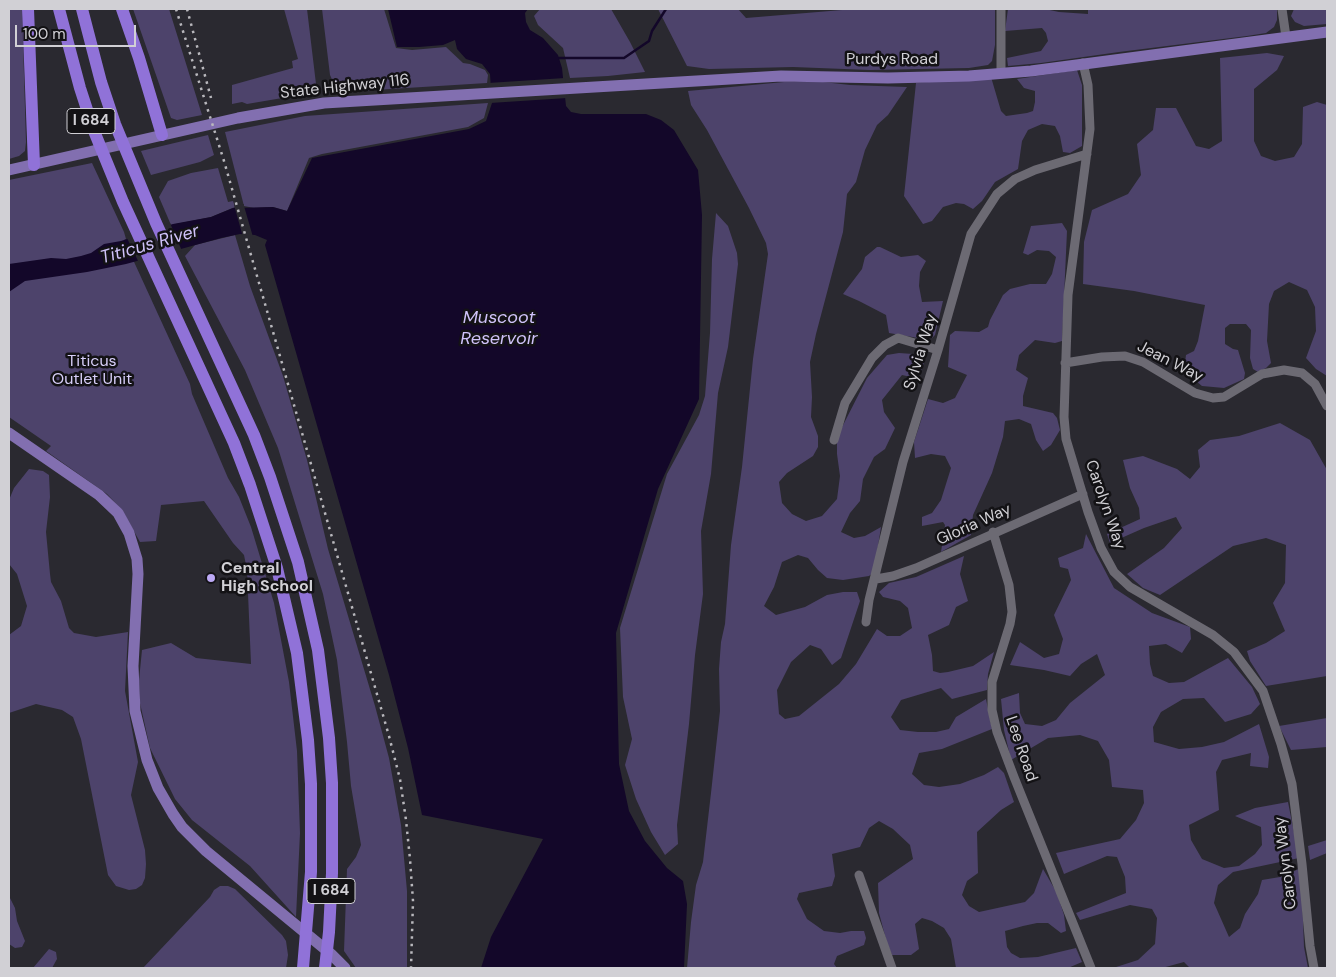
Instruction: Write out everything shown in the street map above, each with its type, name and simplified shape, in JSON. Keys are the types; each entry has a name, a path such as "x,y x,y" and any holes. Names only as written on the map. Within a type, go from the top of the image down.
{"highway":[{"path":"28,9 34,165"},
{"name":"I 684","path":"60,9 80,88 94,131 136,229 216,403 250,484 278,568 288,610 303,696 309,749 312,828 304,968"},
{"name":"I 684","path":"82,9 101,82 115,124 156,223 254,434 285,519 309,606 330,738 333,828 329,932 325,968"},
{"path":"122,9 162,135"}],"main road":[{"name":"Purdys Road","path":"455,94 781,76 913,78 1001,73 1327,32"},
{"name":"State Highway 116","path":"34,165 238,118 324,103 455,94"},
{"path":"9,170 34,165"},
{"path":"9,432 99,494 118,513 129,533 137,559 138,574 134,666 135,711 142,745 152,775 173,814 193,839 222,866 331,954 345,968"}],"street":[{"path":"1001,9 1001,73"},
{"path":"1282,9 1286,37"},
{"name":"Carolyn Way","path":"1082,63 1088,85 1090,129 1068,295 1064,417 1066,439 1088,512 1101,548 1114,572 1130,587 1213,635 1234,652 1263,690 1292,784 1314,968"},
{"name":"Sylvia Way","path":"866,622 869,600 876,579 903,462 938,350 971,234 997,194 1015,179 1035,170 1087,154"},
{"path":"834,440 844,403 872,358 885,345 898,338 938,350"},
{"name":"Jean Way","path":"1065,363 1102,357 1125,356 1144,362 1195,393 1213,398 1227,396 1262,374 1284,370 1302,373 1314,384 1327,406"},
{"name":"Gloria Way","path":"876,579 893,576 916,568 993,532 1083,494"},
{"name":"Lee Road","path":"993,532 1009,585 1012,612 992,682 992,710 1014,777 1090,968"},
{"path":"859,874 892,968"}],"green space":[{"path":"9,9 22,9 26,142 25,151 19,156 9,159"},
{"path":"133,9 169,9 202,115 177,120 171,118"},
{"path":"284,9 307,9 316,84 310,90 300,95 247,104 242,102 232,104 232,85 293,68 292,61 298,59"},
{"path":"322,9 384,9 396,48 412,50 446,47 463,63 485,70 488,75 487,83 342,92 337,90 330,75"},
{"path":"540,9 611,9 645,72 570,78 563,48 538,25 534,16"},
{"path":"658,9 738,9 746,18 854,9 995,9 995,45 992,61 988,65 969,68 870,70 793,67 709,69 687,66"},
{"path":"1008,9 1045,9 1088,14 1088,9 1277,9 1277,20 1274,27 1266,33 1008,66 1007,58 1041,51 1048,41 1046,33 1042,28 1005,31"},
{"path":"1294,9 1327,9 1327,24 1304,26 1295,22 1291,16"},
{"path":"1267,53 1284,56 1277,70 1254,89 1254,141 1261,156 1275,161 1294,157 1302,144 1303,107 1317,102 1327,105 1327,376 1316,369 1306,358 1316,331 1315,307 1307,290 1289,282 1274,291 1269,304 1267,341 1271,363 1258,372 1253,369 1250,358 1251,330 1246,324 1230,324 1225,328 1225,344 1238,350 1245,373 1244,379 1224,388 1202,386 1184,371 1186,355 1194,351 1198,341 1205,305 1134,291 1083,284 1084,242 1092,210 1128,194 1141,175 1137,144 1153,130 1156,108 1176,108 1196,146 1209,149 1222,141 1220,58"},
{"path":"1077,70 1082,85 1082,146 1070,153 1063,152 1060,136 1055,126 1042,124 1028,130 1022,141 1018,169 995,182 982,201 973,209 964,204 956,203 943,207 932,221 923,224 904,196 916,83 991,77 1001,111 1006,116 1033,111 1035,91 1024,88 1017,79"},
{"path":"784,82 823,82 907,87 888,115 877,125 865,150 856,182 847,194 843,232 810,362 811,417 818,436 818,447 813,456 787,473 779,482 782,503 792,514 806,521 822,516 837,499 840,476 837,437 867,378 887,355 899,353 913,354 925,360 921,372 911,377 902,375 882,400 884,412 895,428 885,449 874,457 863,479 860,501 850,513 841,532 854,538 865,536 881,527 874,572 869,576 843,580 827,578 808,558 798,555 782,562 774,587 764,606 776,615 805,607 827,595 843,592 857,592 860,601 841,658 832,665 821,649 810,645 791,662 777,690 779,714 785,719 799,716 839,684 856,664 877,629 887,636 900,636 912,628 908,608 900,601 883,597 879,592 889,583 916,577 964,556 960,574 968,601 956,607 949,625 928,635 933,671 940,673 948,672 973,666 994,652 988,674 987,690 952,699 941,688 901,700 891,717 900,730 936,732 949,729 956,717 986,699 992,729 942,749 919,753 912,774 924,785 939,787 960,784 984,775 998,767 1004,773 1014,802 1001,810 977,832 978,873 967,881 962,895 969,906 979,912 1025,902 1034,893 1043,869 1057,893 1064,915 1066,931 1061,933 1048,923 1023,926 1005,931 1007,947 1011,953 1020,958 1038,957 1076,948 1082,962 1068,968 956,968 951,939 944,928 922,918 915,924 919,949 911,955 892,955 879,913 878,883 913,859 910,845 893,829 879,821 869,828 860,847 832,854 835,876 832,886 799,893 797,899 807,919 824,931 840,933 864,931 866,938 864,945 837,956 834,964 837,968 687,968 696,885 703,862 711,793 720,711 719,669 721,642 725,624 731,545 742,467 753,359 768,254 766,243 749,208 707,130 691,105 688,91"},
{"path":"488,103 484,118 468,127 309,158 287,211 273,207 254,208 244,206 225,132 305,116"},
{"path":"208,135 214,155 200,162 151,175 141,151"},
{"name":"Titicus Outlet Unit","path":"92,163 124,232 126,239 124,240 190,384 192,394 228,478 239,497 251,527 274,603 289,682 297,751 300,833 296,917 250,866 192,820 175,799 150,748 140,703 139,680 142,650 171,643 196,658 251,664 247,570 244,555 233,543 204,501 161,505 156,541 140,542 122,510 107,494 46,451 51,446 9,417 9,180"},
{"path":"218,168 228,202 233,201 235,207 211,217 171,225 159,197 168,181 191,173"},
{"path":"716,213 728,226 737,253 738,264 728,347 718,393 711,474 701,531 703,594 677,825 678,844 665,855 651,832 636,799 625,765 632,739 623,697 620,628 667,474 699,415 705,396"},
{"path":"1062,223 1067,231 1062,341 1055,343 1035,340 1019,355 1016,370 1028,378 1023,396 1023,406 1053,413 1057,418 1060,430 1051,445 1043,451 1036,440 1031,424 1019,419 1005,421 1003,437 992,473 973,515 971,535 941,552 945,525 943,522 922,526 922,517 932,513 941,500 951,468 945,456 931,454 915,458 914,442 928,399 943,403 955,398 967,375 948,367 950,335 955,331 979,332 988,327 1003,295 1010,289 1030,284 1046,284 1052,274 1056,257 1049,251 1037,250 1028,255 1023,253 1031,226"},
{"path":"235,235 250,286 283,376 307,460 328,549 389,758 401,825 407,891 407,968 356,968 344,951 347,869 356,857 361,845 351,786 337,660 323,594 278,448 245,370 185,256 195,245"},
{"path":"877,247 901,257 918,255 926,261 920,272 919,286 922,302 943,301 935,335 932,338 924,339 889,333 886,315 843,294 862,269 865,257"},
{"path":"1280,423 1310,440 1327,470 1327,676 1266,686 1250,661 1247,651 1266,643 1285,631 1273,603 1285,583 1286,545 1266,538 1233,546 1160,595 1143,588 1127,574 1164,548 1182,528 1176,517 1110,543 1107,534 1140,519 1139,508 1130,488 1123,460 1143,456 1177,469 1190,479 1200,467 1198,450 1210,440 1239,436"},
{"path":"29,469 43,471 49,475 50,497 46,532 51,582 61,601 69,628 74,633 96,637 128,632 125,691 138,762 131,795 145,850 146,864 145,878 142,885 136,889 129,890 116,886 108,875 81,739 73,717 62,710 36,704 9,713 9,635 21,626 27,606 17,574 9,564 9,500 14,488"},
{"path":"1086,534 1114,588 1152,613 1190,627 1191,639 1182,653 1166,644 1149,646 1153,676 1169,683 1184,682 1228,658 1252,687 1260,704 1251,714 1225,722 1204,698 1183,699 1161,712 1153,727 1154,742 1179,749 1202,747 1224,742 1259,724 1269,757 1268,768 1250,766 1251,753 1222,760 1216,772 1219,810 1189,825 1191,840 1202,859 1224,868 1239,866 1255,854 1262,845 1261,827 1235,816 1255,808 1288,802 1299,858 1233,872 1218,885 1214,903 1229,937 1240,928 1245,914 1258,894 1262,880 1280,877 1301,868 1304,947 1308,968 1190,968 1184,962 1162,968 1113,968 1138,960 1155,944 1157,918 1152,909 1130,905 1080,920 1076,913 1126,893 1125,877 1117,857 1107,856 1064,874 1056,853 1120,839 1136,820 1144,803 1143,790 1112,787 1109,760 1098,741 1080,735 1048,738 1011,760 1004,730 1001,699 1019,693 1020,713 1025,724 1042,726 1056,720 1070,703 1105,675 1097,654 1081,664 1070,676 1010,665 1020,642 1044,658 1059,654 1063,639 1054,615 1071,580 1068,569 1060,567 1058,558 1083,548"},
{"path":"1327,718 1327,747 1291,750 1279,726"},
{"path":"1327,840 1327,853 1310,860 1308,846"},
{"path":"220,886 228,886 235,889 282,935 286,941 288,955 286,968 143,968 210,897 214,890"},
{"path":"9,896 15,908 17,921 25,941 22,947 15,948 9,944"},
{"path":"49,949 56,952 57,959 52,968 33,968"}],"water":[{"name":"Muscoot Reservoir","path":"388,9 528,9 525,13 526,22 530,30 543,38 558,55 562,68 566,106 571,112 581,114 646,114 661,120 674,130 698,170 702,215 699,399 658,489 616,633 619,764 629,811 645,841 667,868 683,881 687,904 684,968 481,968 491,937 543,839 422,815 408,748 389,675 265,245 267,240 255,235 240,234 126,264 25,281 9,292 9,264 81,256 91,253 104,244 121,241 173,224 211,217 233,208 273,207 287,211 312,158 469,129 486,121 492,103 490,74 482,64 466,59 457,49 455,40 443,45 397,47"}],"pier":[{"path":"565,78 567,98 490,103 488,83"},
{"path":"244,204 253,237 243,237 234,205"},
{"path":"170,223 182,251 139,263 126,236"}],"waterway":[{"path":"559,58 624,58 649,41 652,31 666,9"}],"railway":[{"path":"176,9 224,161 400,779 406,820 413,901 411,968"},
{"path":"187,9 211,98"}],"place":[{"name":"Central High School","path":"211,578"}],"water label":[{"name":"Titicus River","path":"150,245"}]}
